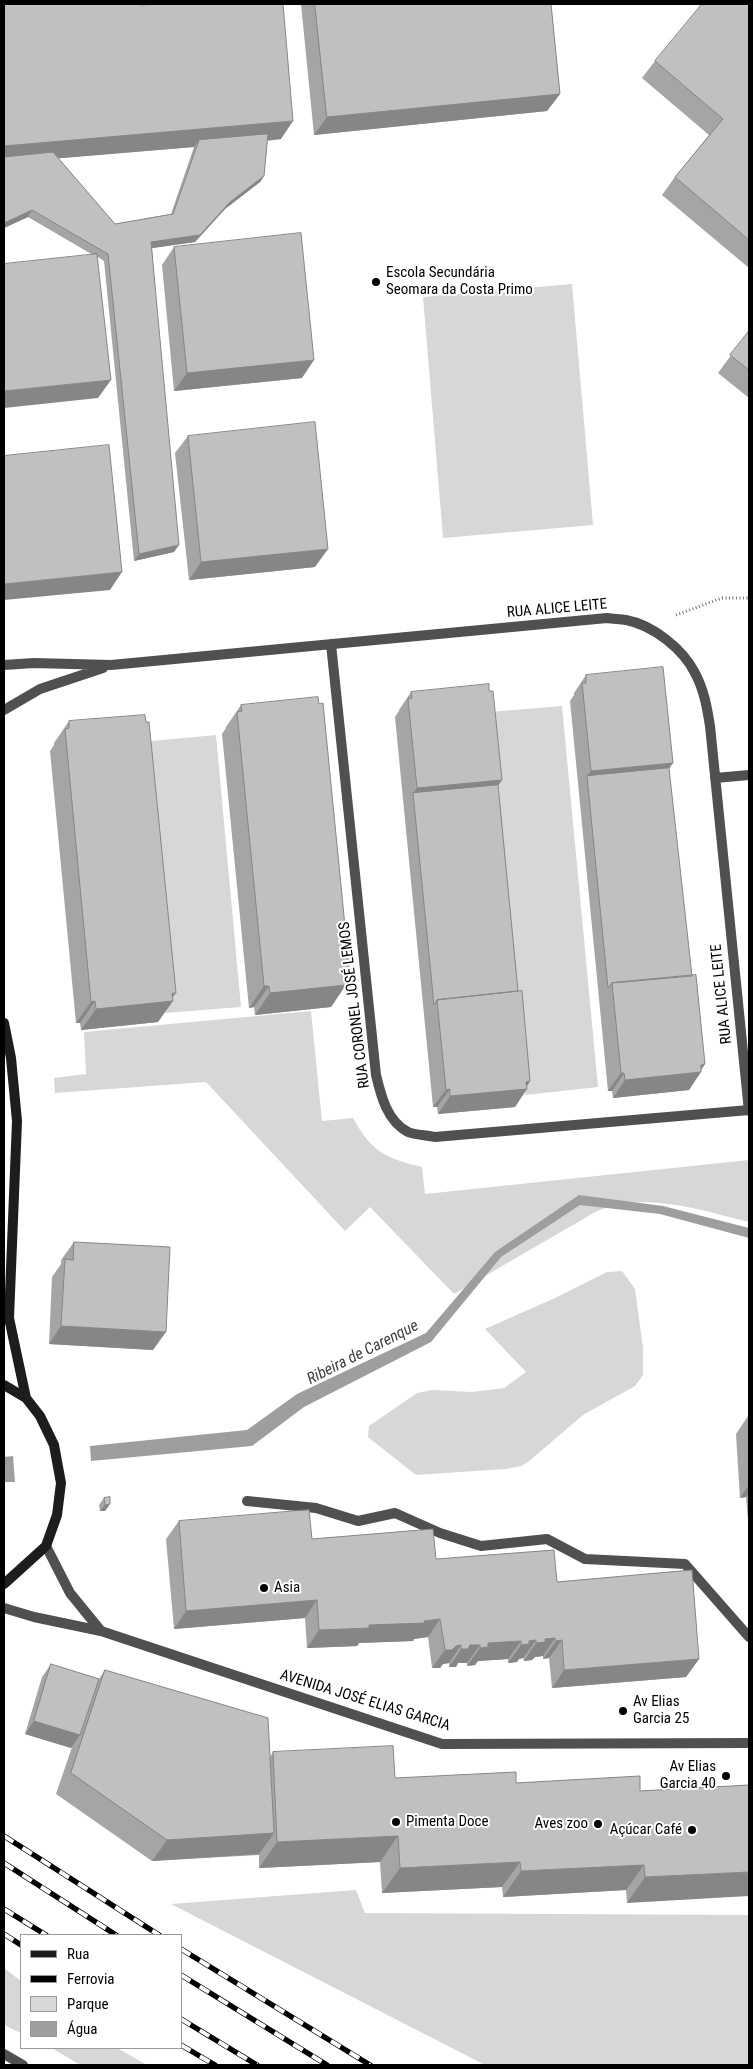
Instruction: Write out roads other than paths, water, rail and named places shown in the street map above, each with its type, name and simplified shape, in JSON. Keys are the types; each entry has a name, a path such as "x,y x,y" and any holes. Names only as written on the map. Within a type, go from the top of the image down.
{"street":[{"name":"RUA ALICE LEITE","path":"4,665 34,663 111,666 607,618 627,620 645,627 666,640 676,649 695,672 705,697 749,1110"},
{"name":"RUA CORONEL JOSÉ LEMOS","path":"331,644 376,1075 382,1100 392,1118 408,1132 436,1136 749,1110"},
{"name":"RUA ALICE LEITE","path":"4,710 40,689 111,666"},
{"path":"715,778 749,775"},
{"path":"4,1023 11,1058 17,1121 10,1318 26,1398"},
{"path":"4,1385 26,1398 40,1416 54,1445 62,1483 58,1516 46,1546 4,1584"},
{"path":"247,1501 316,1508 358,1521 395,1513 440,1533 481,1546 546,1539 585,1559 685,1564 749,1636"},
{"path":"46,1546 70,1593 101,1631"},
{"name":"AVENIDA JOSÉ ELIAS GARCIA","path":"4,1608 34,1617 101,1631 442,1744 749,1742"},
{"path":"4,2054 23,2065"}],"water":[{"path":"579,1195 663,1206 749,1228 749,1238 660,1214 580,1205 501,1257 431,1342 304,1407 252,1446 91,1461 90,1446 247,1430 297,1394 426,1333 495,1252"},
{"path":"13,1456 15,1482 4,1482 4,1457"}],"railway":[{"path":"4,1836 157,1934"},
{"path":"4,1863 114,1934"},
{"path":"4,1909 44,1934"},
{"path":"4,1934 20,1944"},
{"path":"182,1950 370,2065"},
{"path":"182,1976 327,2065"},
{"path":"182,2020 257,2065"},
{"path":"182,2046 215,2065"}],"place":[{"name":"Escola Secundária Seomara da Costa Primo","path":"376,282"},
{"name":"Asia","path":"264,1588"},
{"name":"Av Elias Garcia 25","path":"623,1711"},
{"name":"Av Elias Garcia 40","path":"726,1776"},
{"name":"Pimenta Doce","path":"396,1822"},
{"name":"Aves zoo","path":"598,1824"},
{"name":"Açúcar Café","path":"692,1830"}],"water label":[{"name":"Ribeira de Carenque","path":"363,1353"}]}
